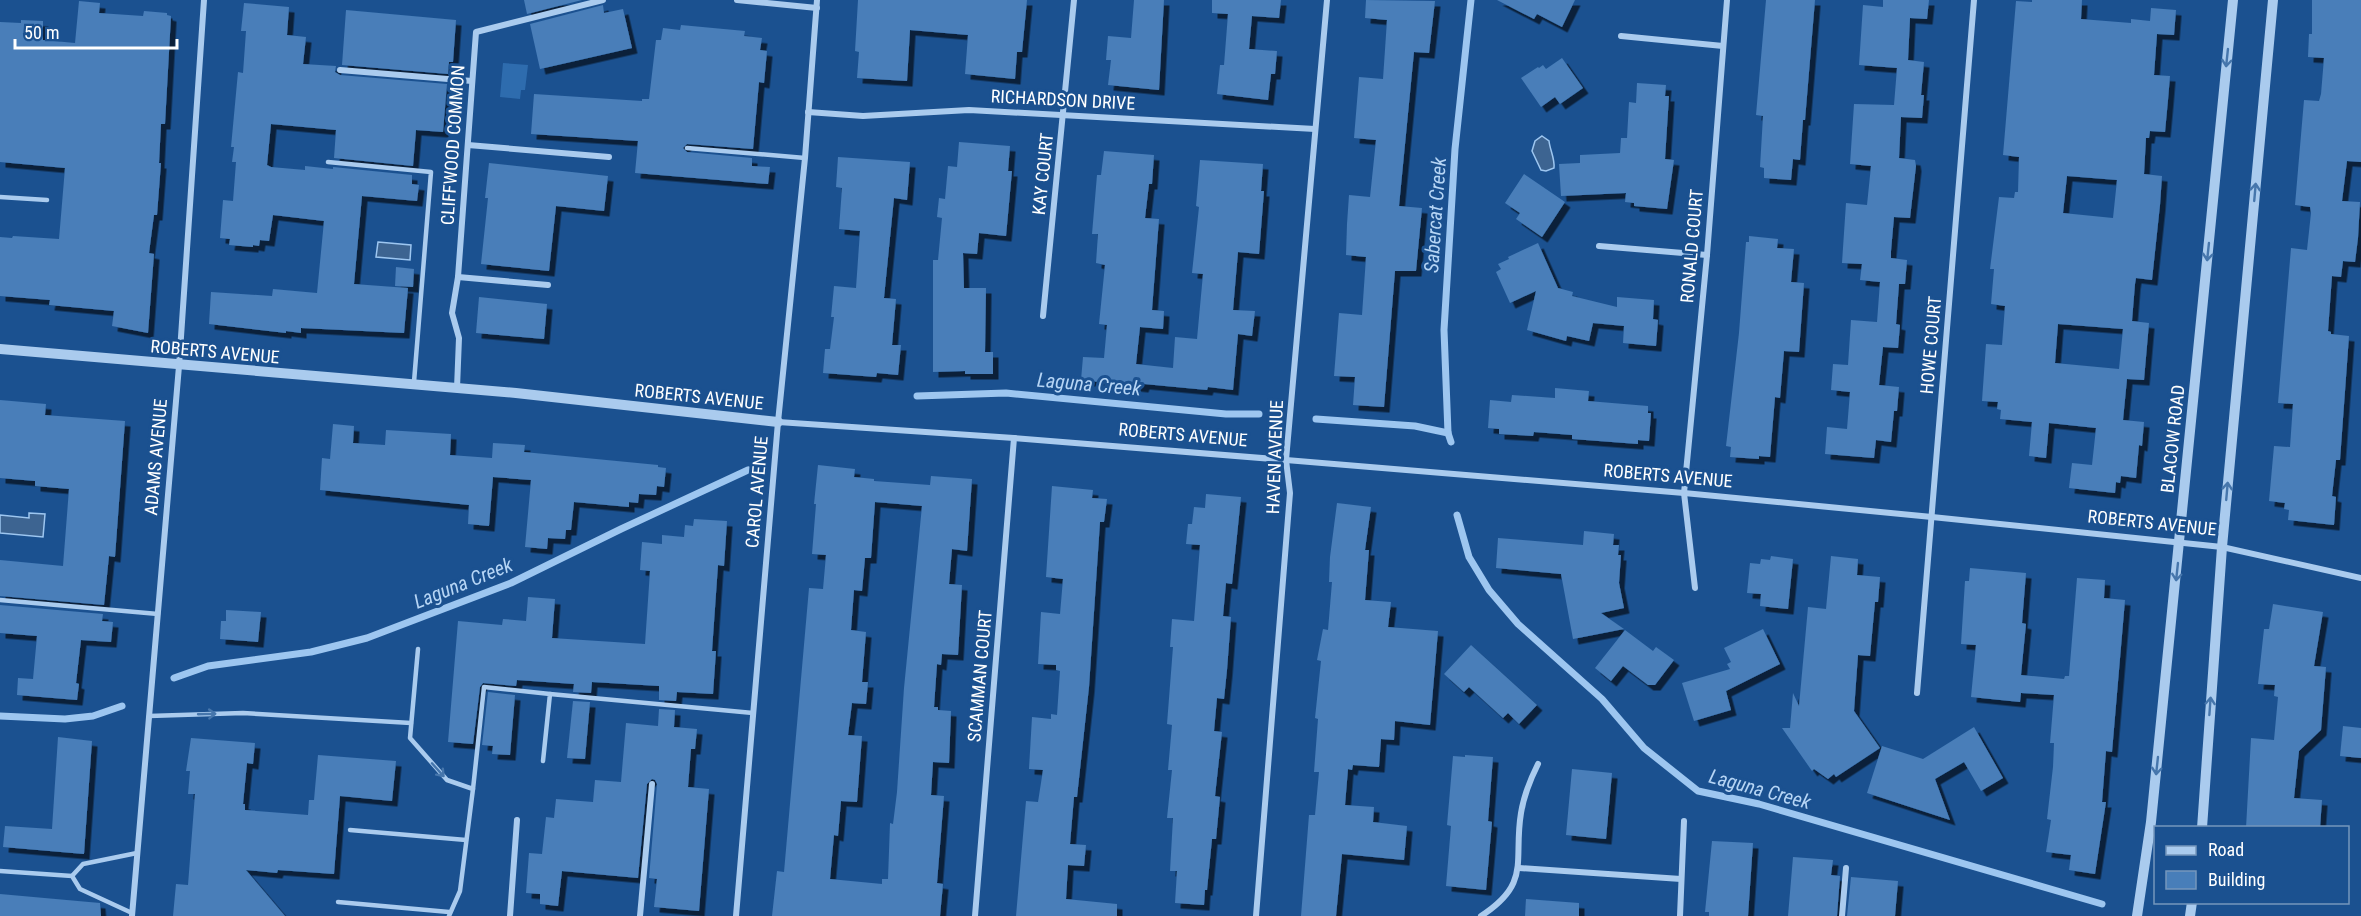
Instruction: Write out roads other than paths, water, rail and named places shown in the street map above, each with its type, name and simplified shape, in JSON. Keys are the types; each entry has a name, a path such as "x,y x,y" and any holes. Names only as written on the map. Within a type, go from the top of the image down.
{"street":[{"name":"ADAMS AVENUE","path":"132,915 179,366 204,0"},
{"name":"CLIFFWOOD COMMON","path":"457,389 459,338 452,313 458,277 476,32 603,0"},
{"path":"737,0 817,4"},
{"name":"KAY COURT","path":"1043,316 1074,0"},
{"name":"HAVEN AVENUE","path":"1256,916 1290,493 1286,460 1327,0"},
{"name":"RONALD COURT","path":"1695,588 1684,493 1707,255 1727,0"},
{"name":"HOWE COURT","path":"1917,693 1974,0"},
{"name":"BLACOW ROAD","path":"2137,916 2151,822 2233,0"},
{"path":"2202,826 2222,547 2273,0"},
{"name":"CAROL AVENUE","path":"736,916 778,422 805,158 817,4"},
{"path":"1620,36 1723,46"},
{"path":"339,69 472,81"},
{"name":"RICHARDSON DRIVE","path":"808,112 863,116 969,110 1316,129"},
{"path":"468,145 609,157"},
{"path":"1599,246 1707,255"},
{"path":"458,277 548,285"},
{"name":"ROBERTS AVENUE","path":"0,349 457,389 778,422 1286,460 1684,493 1932,517 2222,547 2361,578"},
{"name":"SCAMMAN COURT","path":"975,916 1014,438"},
{"path":"1481,916 1511,891 1519,868 1521,814 1527,785 1538,764"},
{"path":"640,916 652,784"},
{"path":"510,916 517,820"},
{"path":"1680,916 1684,821"},
{"path":"1519,868 1682,879"},
{"path":"1842,916 1846,868"}],"lane":[{"path":"687,148 805,158"},
{"path":"328,162 431,172 414,385"},
{"path":"0,197 47,200"},
{"path":"0,600 158,614"},
{"path":"418,649 410,738 447,780 473,789"},
{"path":"338,902 449,914 460,891 484,687 753,713"},
{"path":"543,761 550,694"},
{"path":"149,716 243,713 411,723"},
{"path":"351,830 466,840"},
{"path":"72,876 83,864 137,853"},
{"path":"0,871 72,876"},
{"path":"72,876 80,889 132,915"}],"waterway":[{"name":"Sabercat Creek","path":"1451,442 1448,433 1444,330 1455,149 1471,0"},
{"name":"Laguna Creek","path":"917,396 1006,393 1226,414 1259,414"},
{"name":"Laguna Creek","path":"1316,419 1415,426 1448,433"},
{"name":"Laguna Creek","path":"174,678 208,666 311,652 367,638 511,583 748,470"},
{"name":"Laguna Creek","path":"1457,515 1469,557 1489,590 1518,624 1602,699 1644,748 1698,791 1759,804 2102,904"},
{"name":"Laguna Creek","path":"0,716 65,719 93,716 122,706"}]}
